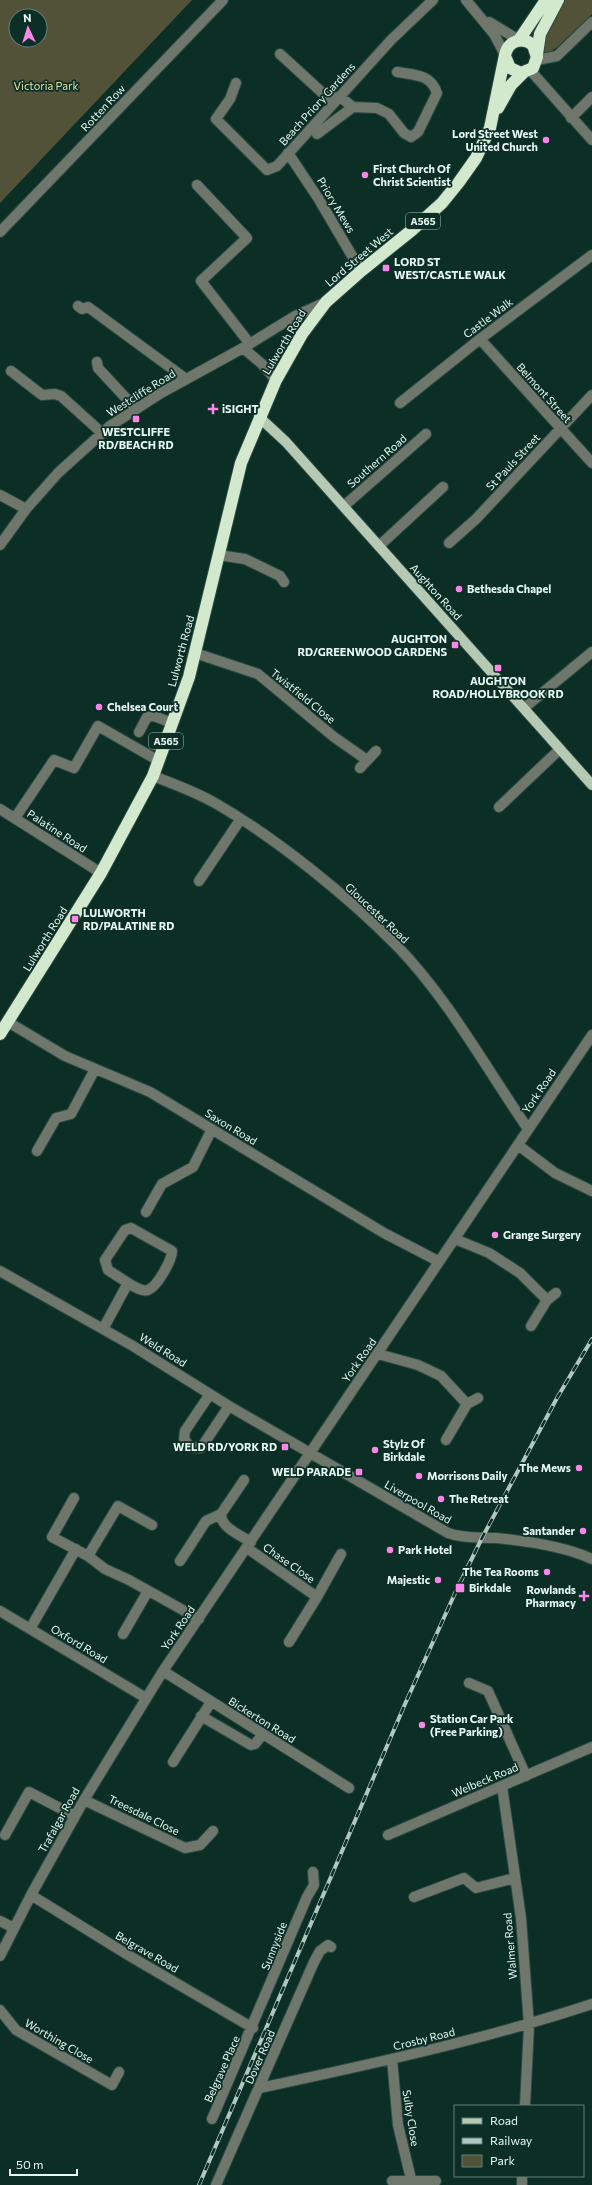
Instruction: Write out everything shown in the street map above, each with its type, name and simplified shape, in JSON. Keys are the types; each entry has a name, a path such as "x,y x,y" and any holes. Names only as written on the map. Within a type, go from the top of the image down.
{"highway":[{"path":"546,0 519,40 510,44 505,55 510,68 517,72 532,64 540,34 558,0"},
{"path":"519,40 530,43 532,64"},
{"name":"Lord Street West","path":"493,118 505,55"},
{"name":"Lord Street West","path":"326,302 442,203 476,158 493,118 511,85 532,64"},
{"name":"Lulworth Road","path":"0,1034 101,873 154,776 158,761 189,677 241,463 259,417 276,380 308,325 326,302"}],"main road":[{"name":"Aughton Road","path":"259,417 286,442 344,506 592,785"}],"street":[{"name":"Rotten Row","path":"0,232 223,0"},
{"name":"Beach Priory Gardens","path":"236,83 230,99 216,119 268,170 277,166 391,40 433,0"},
{"path":"466,0 481,16 500,42 505,55"},
{"path":"481,16 519,40"},
{"path":"592,22 557,56 532,64 571,118 592,140"},
{"path":"280,54 328,98 340,97 353,107 377,108 389,114 404,133 411,137 418,132 435,101 437,93 435,86 423,76 397,72"},
{"path":"571,118 592,97"},
{"path":"317,134 353,107"},
{"name":"Priory Mews","path":"288,153 318,198 361,271"},
{"path":"197,185 247,238 201,281 247,346 276,380"},
{"name":"Castle Walk","path":"400,403 480,339 592,255"},
{"name":"Westcliffe Road","path":"0,545 26,508 58,473 102,433 136,409 186,379 247,346 295,316 326,302"},
{"path":"78,306 82,309 88,307 186,379"},
{"name":"Belmont Street","path":"480,339 560,430 592,463"},
{"path":"97,362 98,368 136,409"},
{"path":"11,371 42,395 55,394 60,396 102,433"},
{"name":"St Pauls Street","path":"449,543 476,519 592,395"},
{"name":"Southern Road","path":"344,506 426,434"},
{"path":"379,546 443,487"},
{"path":"0,495 26,508"},
{"path":"218,555 245,559 280,576 284,582"},
{"path":"524,708 592,652"},
{"name":"Twistfield Close","path":"195,653 258,674 334,737 367,760"},
{"path":"139,732 147,717 154,716 172,723"},
{"path":"15,818 54,760 74,768 98,726 158,761"},
{"path":"499,807 560,749"},
{"path":"360,768 376,751"},
{"name":"Gloucester Road","path":"154,776 214,802 283,848 346,899 398,947 459,1025 528,1129"},
{"name":"Palatine Road","path":"0,809 101,873"},
{"path":"199,881 240,820"},
{"name":"Saxon Road","path":"8,1022 65,1056 150,1092 384,1233 438,1261"},
{"name":"York Road","path":"146,1698 378,1354 438,1261 455,1239 592,1036"},
{"path":"37,1151 56,1118 71,1114 95,1069"},
{"path":"146,1212 162,1184 193,1167 212,1129"},
{"path":"518,1145 555,1173 592,1191"},
{"path":"132,1228 172,1251 172,1255 170,1262 154,1286 148,1290 142,1290 128,1283 108,1270 105,1260 125,1230 132,1228"},
{"path":"455,1239 490,1253 520,1273 547,1300"},
{"name":"Weld Road","path":"0,1271 104,1329 310,1454"},
{"path":"104,1329 128,1283"},
{"path":"531,1326 547,1300 556,1294"},
{"path":"378,1354 418,1365 441,1376 467,1404"},
{"path":"210,1394 186,1431 184,1440 190,1447 201,1448 229,1406"},
{"path":"446,1440 467,1404 478,1398"},
{"name":"Liverpool Road","path":"310,1454 448,1533 458,1537 497,1538 531,1543 572,1552 592,1559"},
{"path":"180,1561 206,1521 221,1514 244,1480"},
{"path":"74,1498 52,1537 88,1556 105,1569 148,1590 198,1619"},
{"path":"88,1556 118,1506 152,1525"},
{"name":"Chase Close","path":"221,1514 221,1519 225,1526 317,1597"},
{"path":"30,1629 76,1549"},
{"name":"Chase Close","path":"290,1642 341,1554"},
{"path":"123,1634 148,1590"},
{"name":"Oxford Road","path":"0,1611 146,1698"},
{"name":"Bickerton Road","path":"163,1671 349,1788"},
{"path":"469,1683 488,1692 526,1776"},
{"name":"Trafalgar Road","path":"0,1956 31,1895 84,1800 146,1698"},
{"path":"173,1762 211,1702"},
{"path":"201,1716 251,1745 255,1744 263,1734"},
{"name":"Welbeck Road","path":"388,1835 592,1747"},
{"name":"Walmer Road","path":"502,1786 521,1918 529,2025 525,2105"},
{"path":"5,1835 29,1792 75,1816"},
{"name":"Treesdale Close","path":"84,1800 185,1848 200,1845 213,1831"},
{"name":"Sunnyside","path":"253,2028 307,1897 314,1885 313,1872"},
{"path":"414,1897 464,1878 476,1888 515,1878"},
{"name":"Belgrave Road","path":"31,1895 121,1951 253,2028"},
{"path":"0,1921 14,1928"},
{"name":"Dover Road","path":"216,2185 260,2088 314,1962 324,1947 328,1945 331,1947"},
{"name":"Crosby Road","path":"260,2088 392,2060 529,2025 592,2004"},
{"name":"Worthing Close","path":"0,2010 16,2030 116,2088 120,2072"},
{"name":"Belgrave Place","path":"212,2119 253,2028"},
{"name":"Sulby Close","path":"392,2060 398,2125 411,2179"},
{"path":"392,2181 411,2179 436,2181"}],"green space":[{"name":"Victoria Park","path":"0,0 192,0 0,203"},
{"path":"565,0 592,0 592,14 559,46 548,53 543,52 543,36"}],"railway":[{"path":"199,2185 405,1704 456,1591 482,1538 557,1398 592,1339"}],"place":[{"name":"Lord Street West United Church","path":"546,140"},
{"name":"First Church Of Christ Scientist","path":"365,175"},
{"name":"LORD ST WEST/CASTLE WALK","path":"386,268"},
{"name":"iSIGHT","path":"213,409"},
{"name":"WESTCLIFFE RD/BEACH RD","path":"136,419"},
{"name":"Bethesda Chapel","path":"459,589"},
{"name":"AUGHTON RD/GREENWOOD GARDENS","path":"455,645"},
{"name":"AUGHTON ROAD/HOLLYBROOK RD","path":"498,668"},
{"name":"Chelsea Court","path":"99,707"},
{"name":"LULWORTH RD/PALATINE RD","path":"75,919"},
{"name":"Grange Surgery","path":"495,1235"},
{"name":"WELD RD/YORK RD","path":"285,1447"},
{"name":"Stylz Of Birkdale","path":"375,1450"},
{"name":"The Mews","path":"579,1468"},
{"name":"WELD PARADE","path":"359,1472"},
{"name":"Morrisons Daily","path":"419,1476"},
{"name":"The Retreat","path":"441,1499"},
{"name":"Santander","path":"583,1531"},
{"name":"Park Hotel","path":"390,1550"},
{"name":"The Tea Rooms","path":"547,1572"},
{"name":"Majestic","path":"438,1580"},
{"name":"Birkdale","path":"460,1588"},
{"name":"Rowlands Pharmacy","path":"584,1596"},
{"name":"Station Car Park (Free Parking)","path":"422,1725"}]}
